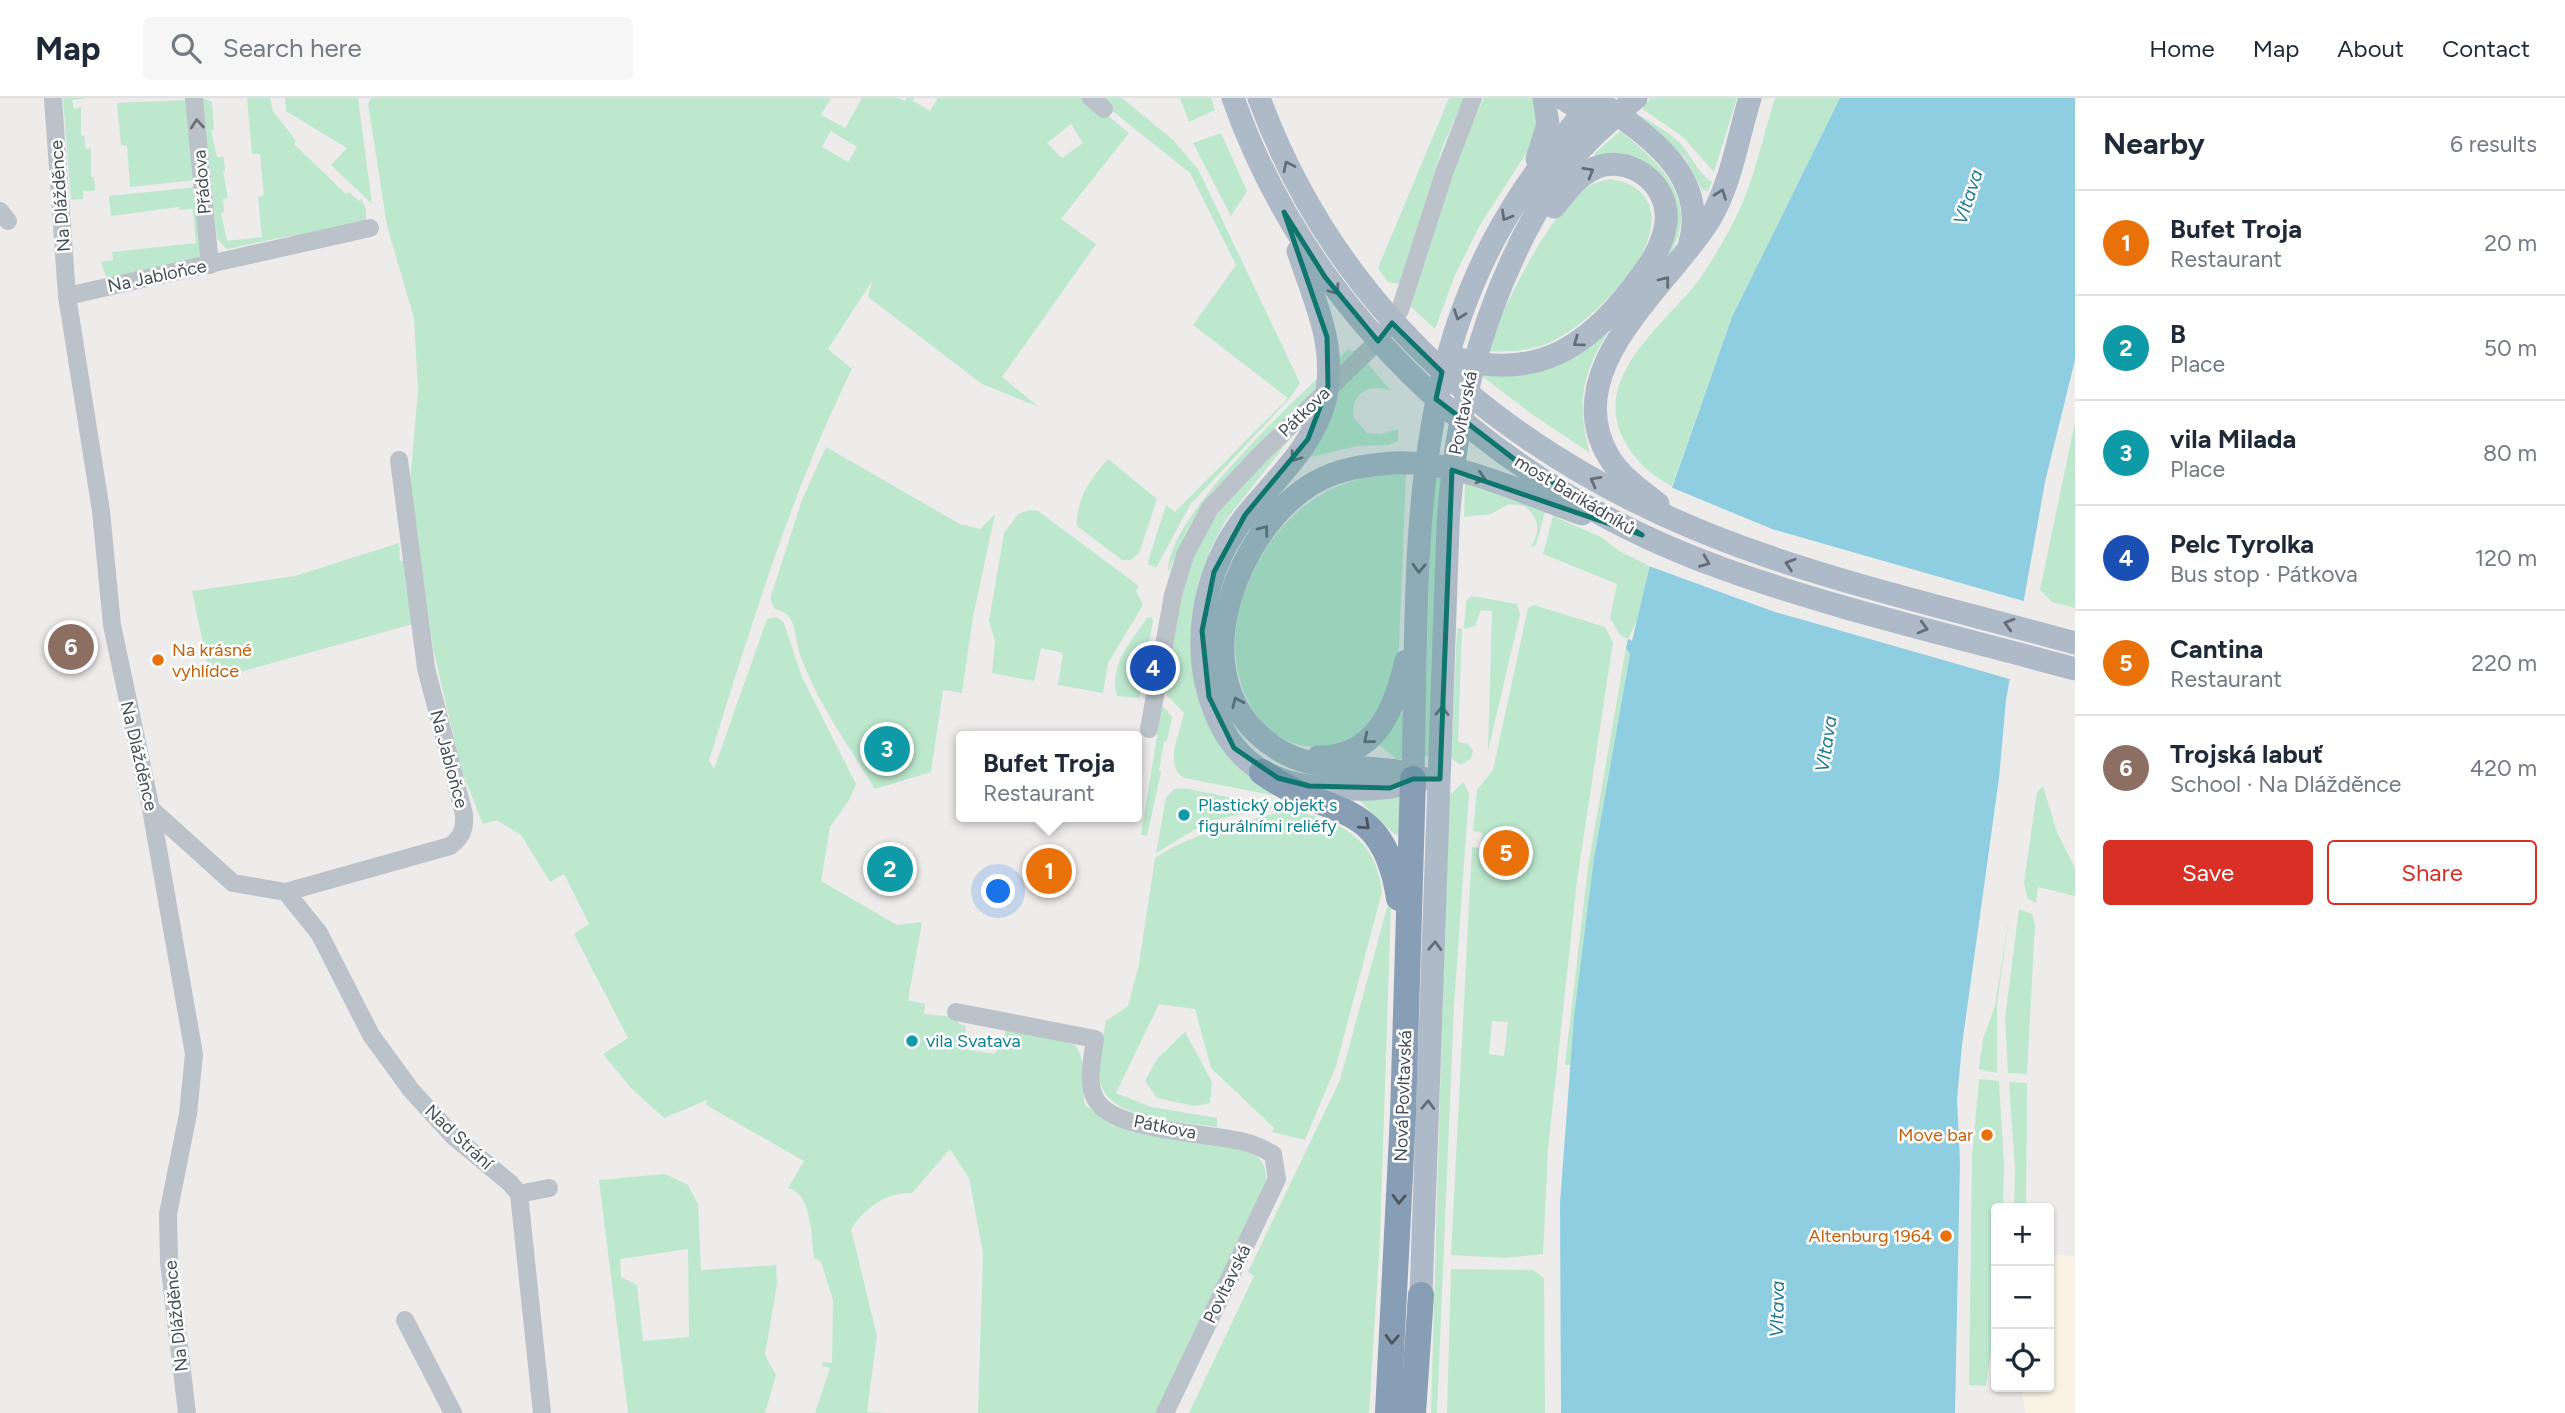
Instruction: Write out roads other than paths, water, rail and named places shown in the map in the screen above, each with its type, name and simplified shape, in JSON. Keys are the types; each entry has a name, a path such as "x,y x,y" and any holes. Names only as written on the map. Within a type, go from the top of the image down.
{"highway":[{"path":"1262,772 1295,793 1346,810 1378,837 1388,853 1394,872 1408,959"},
{"name":"Nová Povltavská","path":"1388,1413 1413,779"},
{"name":"Nová Povltavská","path":"1413,1413 1421,1295"}],"main road":[{"name":"most Barikádníků","path":"1259,98 1308,204 1348,267 1390,321 1461,389 1528,439 1608,488 1676,520 1807,569 2075,643"},
{"path":"1528,181 1546,131 1544,98"},
{"path":"1562,98 1592,102 1603,120 1618,115 1668,156 1688,184 1694,222 1686,253"},
{"name":"Povltavská","path":"1440,779 1448,526 1458,426 1481,333 1496,296 1552,186 1572,159 1636,98"},
{"path":"1390,321 1421,342 1453,357 1494,365 1524,364 1570,348 1635,301 1686,253 1716,207 1750,98"},
{"name":"most Barikádníků","path":"1233,100 1256,158 1284,212 1342,300 1402,368 1518,462 1643,535 1760,581 2075,669"},
{"name":"Povltavská","path":"1413,779 1417,610 1428,446 1446,356 1477,270 1528,181 1592,102"},
{"path":"1525,238 1587,171 1612,164 1638,170 1662,194 1666,222 1655,256 1617,342 1602,369 1595,398 1596,422 1603,445 1615,465 1676,520"},
{"path":"1284,212 1329,348 1329,374 1325,401 1315,426 1297,454 1245,515 1227,543 1221,586 1224,644 1230,686 1248,723 1282,751 1321,767 1389,770 1413,779 1440,779"},
{"path":"1413,779 1391,788 1326,787 1291,783 1262,772 1243,758 1227,739 1209,697 1201,653 1202,622 1221,586 1280,510 1302,491 1326,477 1366,466 1402,463 1460,471 1643,535"},
{"path":"1282,751 1306,757 1331,757 1351,751 1377,733 1396,698 1417,610"},
{"name":"Nová Povltavská","path":"1421,1295 1440,779"}],"street":[{"name":"Na Dlážděnce","path":"53,98 67,296 101,511 112,625 151,808 194,1054 188,1114 168,1214 169,1262 187,1413"},
{"name":"Přádova","path":"194,98 210,265"},
{"name":"Pátkova","path":"1149,729 1173,596 1185,555 1210,508 1269,446 1376,343 1400,310 1444,173 1473,98"},
{"name":"Na Jabloňce","path":"67,296 370,228"},
{"name":"Na Jabloňce","path":"151,808 233,883 286,892 450,846 460,838 464,828 426,668 399,460"},
{"name":"Nad Strání","path":"286,892 319,933 371,1035 396,1070 453,1136 510,1183 519,1194"},
{"name":"Pátkova","path":"956,1013 1095,1039 1092,1091 1100,1106 1112,1115 1135,1123 1248,1143 1273,1154"},
{"name":"Povltavská","path":"1165,1413 1277,1179 1273,1154"},
{"path":"542,1413 519,1194 550,1188"},
{"path":"405,1320 453,1413"}],"water":[{"name":"Vltava","path":"1840,98 2075,98 2075,360 2045,482 2006,700 1999,778 1957,1099 1960,1162 1955,1413 1561,1413 1560,1203 1574,1017 1594,858 1630,654 1626,648 1628,639 1632,641 1661,519 1732,317"}],"place":[{"name":"Trojská labuť","path":"71,647"},
{"name":"Na krásné vyhlídce","path":"158,660"},
{"name":"Pelc Tyrolka","path":"1153,668"},
{"name":"vila Milada","path":"887,749"},
{"name":"Plastický objekt s figurálními reliéfy","path":"1184,815"},
{"name":"Cantina","path":"1506,853"},
{"name":"B","path":"890,869"},
{"name":"Bufet Troja","path":"1049,871"},
{"name":"vila Svatava","path":"912,1041"},
{"name":"Move bar","path":"1987,1135"},
{"name":"Altenburg 1964","path":"1946,1236"}]}
